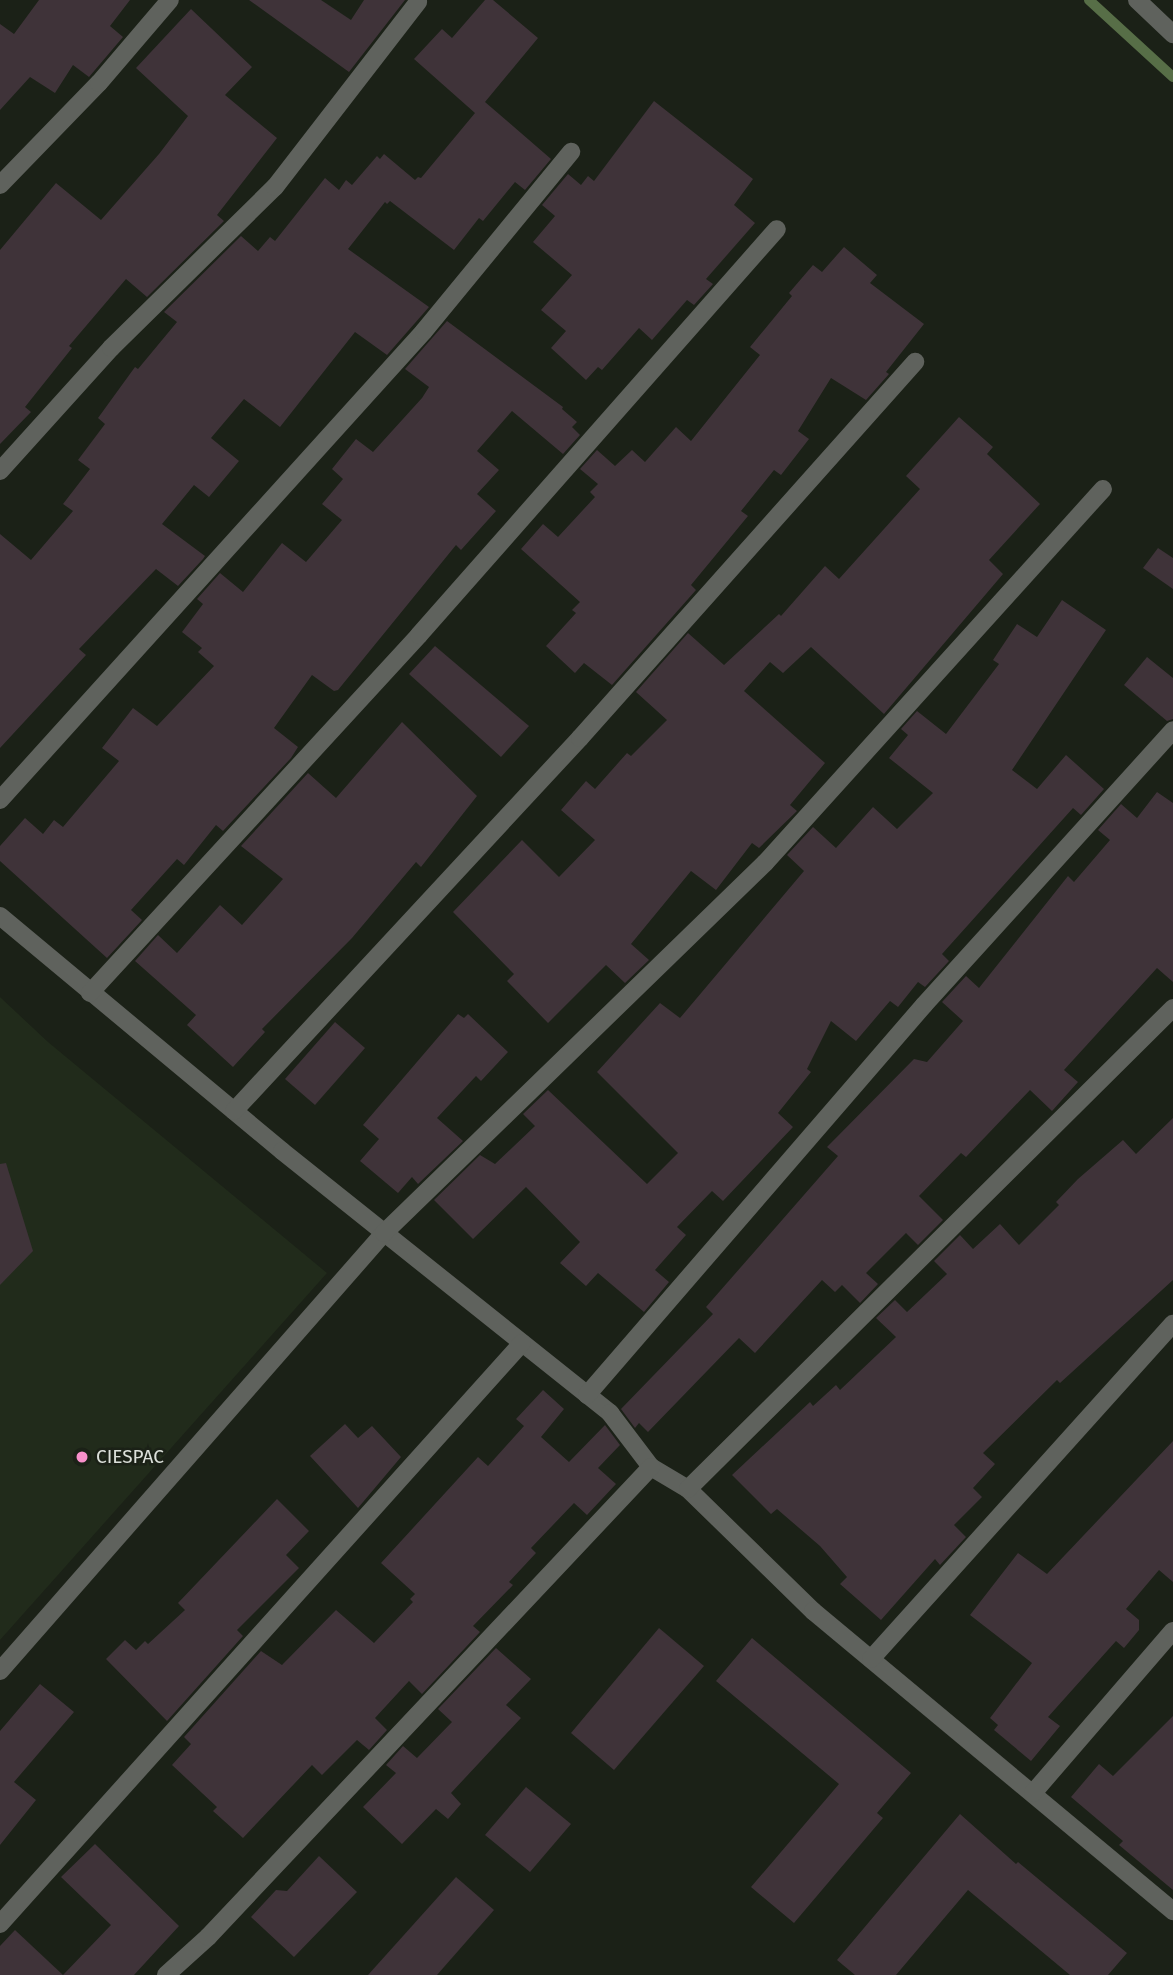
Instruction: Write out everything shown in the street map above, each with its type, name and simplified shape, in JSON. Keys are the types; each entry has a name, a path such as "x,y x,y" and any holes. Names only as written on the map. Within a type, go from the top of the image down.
{"street":[{"path":"0,185 99,83 170,0"},
{"path":"1137,0 1173,34"},
{"path":"0,471 111,348 275,187 418,2"},
{"path":"0,800 424,331 571,152"},
{"path":"90,993 419,635 776,229"},
{"path":"234,1111 580,738 915,362"},
{"path":"0,1671 384,1233 765,863 1103,489"},
{"path":"587,1395 924,1005 1173,730"},
{"path":"0,916 234,1111 610,1413 650,1467 688,1489 813,1611 1172,1909"},
{"path":"688,1489 1173,1008"},
{"path":"871,1659 1173,1324"},
{"path":"0,1924 522,1343"},
{"path":"166,1975 208,1937 650,1467"},
{"path":"1032,1793 1173,1631"}],"shaded area":[{"name":"CIESPAC","path":"0,997 48,1042 327,1273 0,1640"}],"building":[{"path":"39,0 130,0 110,26 123,37 89,77 73,65 55,93 30,77 0,110 0,24 14,34"},
{"path":"249,0 321,0 351,20 364,0 405,0 349,72"},
{"path":"485,0 493,0 538,38 485,102 551,159 525,190 515,182 483,221 479,218 454,250 390,201 387,204 385,202 348,249 429,307 387,355 355,332 280,427 244,399 211,438 239,461 209,497 194,485 162,524 205,556 203,559 178,586 156,569 79,649 86,655 0,748 0,534 31,560 73,511 63,504 90,469 78,460 105,424 98,418 135,367 138,369 177,322 164,312 241,236 258,251 270,237 275,241 325,178 339,190 346,180 352,185 377,156 380,159 384,154 415,180 421,178 475,113 414,59 442,29 452,38"},
{"path":"191,9 252,67 225,95 277,138 217,215 224,221 147,297 126,279 69,346 72,348 25,407 31,412 0,444 0,250 56,183 101,220 159,154 188,116 136,68"},
{"path":"654,101 753,179 734,205 755,223 706,279 713,284 694,305 687,300 652,340 639,328 602,370 598,367 586,380 551,348 566,331 541,310 572,275 533,242 555,216 542,205 568,174 581,185 588,176 594,181"},
{"path":"844,247 877,275 870,283 924,324 886,372 889,374 866,400 831,378 798,431 809,439 781,475 774,470 741,511 748,516 691,585 696,590 612,685 584,663 575,673 546,646 576,613 572,610 580,602 521,549 543,524 558,537 595,497 590,492 598,484 580,469 597,450 615,466 632,450 645,462 676,427 691,441 760,355 750,347 792,296 789,293 813,265 822,272"},
{"path":"447,321 563,407 577,422 572,427 580,435 563,454 512,411 477,451 499,470 477,494 496,511 461,550 456,545 338,690 334,691 312,675 274,728 298,747 291,758 223,831 216,825 184,865 177,859 131,910 142,920 107,958 0,861 0,846 25,818 43,834 54,820 63,827 119,761 102,748 133,708 157,726 214,666 198,652 202,648 182,632 203,604 197,599 220,573 243,592 282,543 306,562 342,520 322,504 343,479 332,469 356,439 373,452 422,398 429,387 405,369"},
{"path":"959,417 993,447 987,454 1040,504 989,560 1003,574 884,714 811,647 783,673 770,662 744,691 825,763 790,805 797,811 759,848 752,843 716,890 691,871 631,944 649,960 625,983 606,965 548,1023 507,981 514,974 453,912 522,840 559,877 595,840 561,810 586,781 595,789 627,753 631,756 667,720 636,692 688,633 724,665 779,614 781,616 825,566 839,579 920,489 906,476"},
{"path":"1158,548 1173,558 1173,589 1143,568"},
{"path":"1062,600 1106,630 1012,770 1037,789 1066,755 1104,789 1081,815 1073,808 942,954 949,961 925,987 918,982 898,1007 890,1001 856,1041 831,1021 807,1069 811,1072 778,1113 793,1127 723,1201 712,1191 677,1227 686,1235 655,1270 669,1282 644,1312 598,1273 586,1286 560,1263 580,1242 526,1187 473,1239 434,1200 480,1155 495,1164 535,1126 523,1114 548,1090 647,1184 678,1153 597,1072 660,1003 680,1018 804,871 787,855 813,827 836,848 873,807 897,829 933,793 889,758 908,735 901,729 917,711 946,734 999,664 993,660 1017,624 1037,637"},
{"path":"435,646 529,726 501,757 409,674"},
{"path":"1147,657 1173,678 1173,719 1167,721 1124,685"},
{"path":"402,722 477,796 421,867 416,862 352,938 262,1029 265,1032 233,1067 187,1025 196,1015 135,961 158,935 177,953 220,905 242,925 283,879 241,846 308,773 336,798"},
{"path":"1157,792 1173,803 1173,982 1157,968 1064,1070 1078,1082 1052,1111 1030,1090 966,1157 961,1153 919,1196 943,1220 918,1245 906,1233 866,1273 878,1284 860,1303 842,1285 835,1292 822,1280 755,1353 739,1338 648,1432 639,1423 635,1428 621,1409 713,1314 706,1307 838,1156 827,1147 914,1059 927,1062 963,1021 942,1002 966,976 979,988 1068,876 1074,882 1110,840 1098,830 1121,804 1137,818"},
{"path":"458,1014 464,1018 468,1014 508,1052 481,1081 476,1076 437,1118 463,1141 418,1184 412,1177 398,1193 360,1161 379,1139 363,1125"},
{"path":"335,1022 365,1048 315,1105 285,1079"},
{"path":"1173,1118 1173,1280 1060,1383 1057,1380 983,1453 995,1464 973,1488 982,1497 954,1525 966,1537 940,1565 935,1559 881,1620 840,1584 847,1577 820,1546 777,1509 771,1514 732,1475 810,1402 813,1406 836,1385 840,1390 896,1337 876,1318 895,1300 907,1312 947,1274 934,1261 960,1235 973,1249 1000,1224 1019,1245 1059,1205 1056,1202 1078,1179 1123,1140 1136,1154"},
{"path":"6,1163 33,1251 0,1285 0,1164"},
{"path":"543,1390 564,1409 541,1437 569,1462 605,1425 620,1445 598,1468 616,1484 587,1515 574,1503 531,1548 536,1553 509,1582 513,1585 473,1626 480,1632 422,1694 409,1681 375,1718 387,1730 369,1750 357,1740 322,1775 312,1765 243,1838 213,1811 217,1807 172,1765 191,1744 184,1737 261,1651 282,1665 336,1610 374,1643 413,1602 410,1599 415,1594 381,1563 478,1457 488,1466 524,1426 516,1419"},
{"path":"345,1424 358,1438 372,1426 401,1457 358,1508 310,1456"},
{"path":"1173,1441 1173,1582 1159,1570 1126,1609 1139,1620 1139,1630 1124,1648 1116,1641 1048,1717 1060,1726 1031,1761 994,1730 998,1725 990,1718 1032,1663 970,1615 1018,1553 1047,1574"},
{"path":"277,1499 309,1531 286,1555 299,1568 237,1630 243,1636 167,1721 106,1659 125,1640 136,1650 145,1641 148,1644 185,1610 178,1603"},
{"path":"659,1628 704,1666 614,1770 571,1733"},
{"path":"752,1638 911,1773 877,1813 883,1818 794,1923 751,1887 839,1784 716,1681"},
{"path":"496,1648 531,1679 506,1705 521,1718 451,1793 461,1804 448,1819 436,1809 402,1844 363,1807 396,1773 386,1765 403,1746 417,1758 452,1722 438,1709"},
{"path":"40,1684 74,1712 14,1782 36,1800 0,1845 0,1731"},
{"path":"1173,1716 1173,1890 1119,1845 1123,1841 1071,1797 1099,1764 1113,1776"},
{"path":"526,1787 571,1824 530,1872 485,1835"},
{"path":"960,1814 1016,1864 1018,1862 1127,1953 1108,1975 1070,1975 968,1890 896,1975 855,1975 837,1960"},
{"path":"95,1844 179,1926 134,1975 63,1975 111,1925 61,1877"},
{"path":"319,1856 357,1892 294,1957 251,1917 276,1890 287,1891"},
{"path":"456,1877 494,1910 437,1975 368,1975"},
{"path":"15,1930 63,1975 0,1975 0,1946"}],"waterway":[{"path":"1089,0 1173,77"}],"place":[{"name":"CIESPAC","path":"82,1457"}]}
